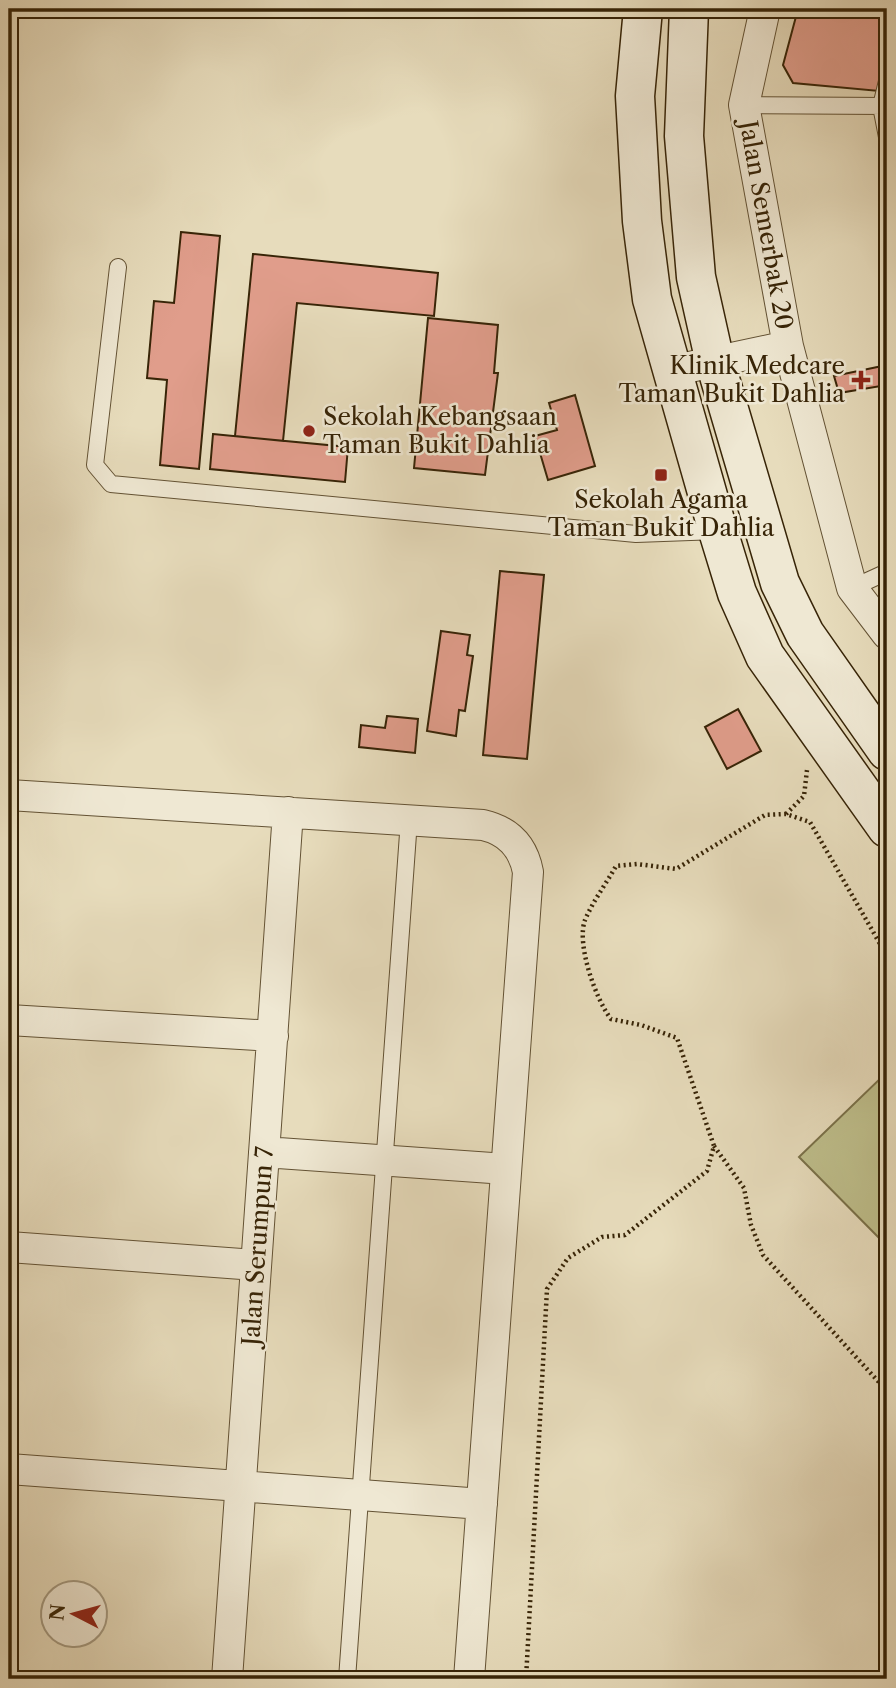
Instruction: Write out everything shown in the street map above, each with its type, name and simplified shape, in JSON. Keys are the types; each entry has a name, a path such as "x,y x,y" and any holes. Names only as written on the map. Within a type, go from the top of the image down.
{"street":[{"path":"643,9 635,96 642,221 652,299 718,531 737,593 765,656 887,828"},
{"path":"689,9 684,136 696,278 715,362 780,583 805,634 887,751"},
{"name":"Jalan Semerbak 20","path":"765,9 744,104 788,346 852,588 887,634"},
{"path":"671,371 788,346"},
{"path":"9,795 494,827 517,844 526,860 528,872 469,1679"},
{"name":"Jalan Serumpun 7","path":"227,1679 288,813"},
{"path":"9,1020 273,1036"},
{"path":"264,1153 506,1169"},
{"path":"9,1247 256,1265"},
{"path":"9,1469 482,1504"}],"lane":[{"path":"887,81 884,106 887,137"},
{"path":"744,104 884,106"},
{"path":"118,267 95,465 111,484 636,534 718,531"},
{"path":"852,588 887,572"},
{"path":"348,1679 408,820"}],"path":[{"path":"887,956 810,822 786,814 765,816 676,869 637,864 616,866 584,922 583,944 599,1004 611,1019 641,1025 677,1038 714,1146 744,1188 751,1225 764,1255 887,1391"},
{"path":"526,1679 547,1289 568,1258 602,1237 625,1235 707,1171 714,1146"}],"green space":[{"path":"887,1072 887,1246 799,1157"}],"building":[{"path":"798,9 887,9 887,55 879,91 793,83 783,65"},
{"path":"181,232 220,236 199,469 160,465 167,380 147,378 154,301 174,303"},
{"path":"253,254 438,273 434,316 297,303 283,441 235,436"},
{"path":"428,318 498,325 494,373 498,373 485,475 414,468"},
{"name":"Klinik Medcare Taman Bukit Dahlia","path":"887,365 887,385 839,393 834,376"},
{"path":"575,395 595,466 548,480 535,436 557,430 549,403"},
{"path":"213,434 348,447 345,482 210,469"},
{"path":"500,571 544,575 527,759 483,755"},
{"path":"441,631 470,635 467,655 473,656 465,711 459,710 456,736 427,731"},
{"path":"738,709 761,751 727,769 705,727"},
{"path":"387,716 418,719 415,753 359,747 361,725 385,728"}],"place":[{"name":"Klinik Medcare Taman Bukit Dahlia","path":"861,380"},
{"name":"Sekolah Kebangsaan Taman Bukit Dahlia","path":"309,431"},
{"name":"Sekolah Agama Taman Bukit Dahlia","path":"661,475"}]}
